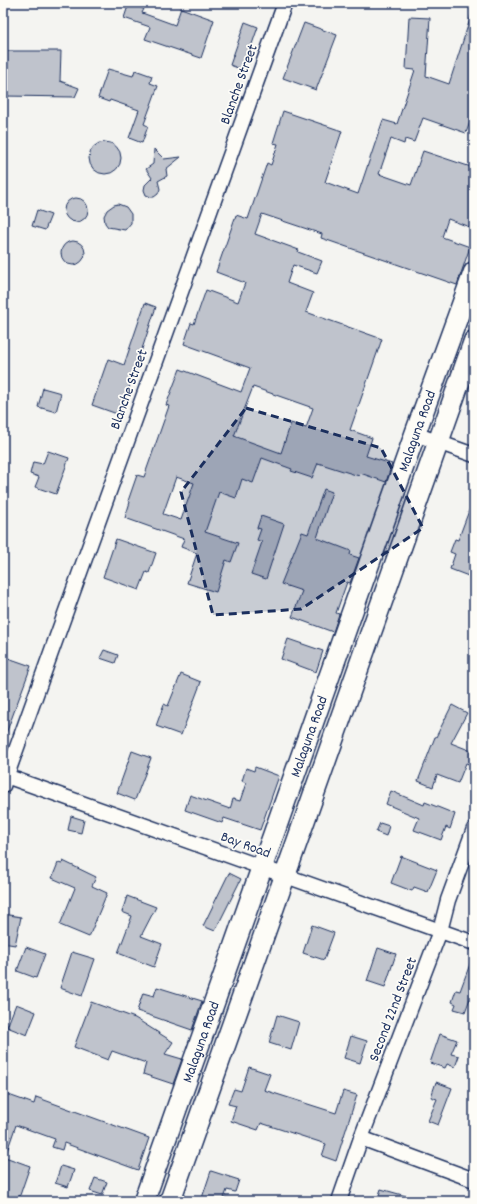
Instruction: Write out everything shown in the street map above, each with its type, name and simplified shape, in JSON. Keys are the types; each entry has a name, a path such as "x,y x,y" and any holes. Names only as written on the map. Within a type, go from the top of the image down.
{"street":[{"name":"Blanche Street","path":"5,781 285,3"},
{"name":"Malaguna Road","path":"144,1201 415,434 474,272"},
{"name":"Malaguna Road","path":"170,1201 474,341"},
{"path":"415,434 474,455"},
{"name":"Bay Road","path":"5,781 286,876 474,943"},
{"name":"Second 22nd Street","path":"339,1201 361,1138 440,931 448,900 474,829"},
{"path":"361,1138 474,1180"}],"highlighted area":[{"path":"246,408 381,448 423,528 301,609 213,615 181,492"}],"building":[{"path":"129,3 144,9 142,13 175,25 181,8 214,20 201,58 145,39 150,27 124,18"},
{"path":"472,13 474,13 474,111 466,133 423,118 414,142 405,139 404,144 391,139 379,174 411,185 423,151 474,168 474,223 472,228 448,219 442,237 470,247 457,285 321,238 322,234 262,214 255,234 299,250 298,252 322,261 317,273 293,265 287,283 313,293 306,312 382,339 350,430 372,438 366,456 392,464 386,482 360,473 359,476 318,463 312,478 291,471 292,469 262,458 253,483 242,479 236,498 219,492 205,532 238,543 231,562 226,560 216,592 187,583 197,553 181,547 184,539 125,518 130,502 128,501 137,475 144,477 169,406 166,405 180,369 241,392 250,368 184,344 191,323 194,324 206,290 238,302 245,283 216,272 236,215 248,219 267,163 271,165 278,144 273,143 283,111 342,131 325,182 358,194 383,120 397,124 415,70 406,69 409,17 430,18 426,76 449,84","holes":["253,387 313,408 306,428 291,423 281,453 234,436","176,477 194,483 181,520 163,514"]},
{"path":"245,22 258,27 243,70 230,65"},
{"path":"304,23 337,35 316,90 283,78"},
{"path":"3,51 61,51 60,81 79,88 75,97 3,96"},
{"path":"108,69 133,76 135,70 152,76 150,83 158,86 144,124 148,126 142,143 129,138 139,110 110,100 109,102 98,98"},
{"path":"102,142 108,142 117,146 121,158 117,170 108,174 102,174 93,170 89,161 89,155 93,146"},
{"path":"154,149 164,159 181,157 166,169 167,176 158,181 160,189 158,194 151,197 146,195 144,190 145,185 152,178 146,169 153,164"},
{"path":"76,198 81,199 87,205 87,215 81,221 76,222 71,221 65,215 64,210 65,205 71,199"},
{"path":"118,204 126,207 131,214 131,223 125,230 108,227 105,223 104,216 107,210"},
{"path":"37,210 51,215 45,230 32,226"},
{"path":"68,241 78,241 85,248 85,258 78,265 68,265 61,258 61,248"},
{"path":"145,303 156,307 120,415 92,405 108,359 124,365"},
{"path":"43,388 61,393 56,412 38,407"},
{"path":"48,451 69,458 56,494 35,487 39,477 30,474 33,462 43,464"},
{"path":"324,489 332,492 317,538 351,551 350,555 359,558 350,583 347,582 336,613 339,614 333,632 292,617 302,591 281,584 302,532 308,534"},
{"path":"473,500 474,569 471,577 450,569 455,554 450,552 455,539 458,540"},
{"path":"261,516 284,524 266,579 251,574 262,542 257,540 261,529 257,528"},
{"path":"116,539 156,553 149,573 146,572 139,590 103,577"},
{"path":"288,639 323,651 316,672 281,659"},
{"path":"104,650 118,655 115,663 100,658"},
{"path":"8,658 31,666 3,739 3,671"},
{"path":"181,674 201,682 181,735 156,726 164,704 168,706"},
{"path":"452,705 467,713 451,743 474,752 474,766 466,763 458,783 437,775 433,787 418,781 435,737"},
{"path":"132,751 151,758 135,800 117,793"},
{"path":"255,767 279,776 260,830 224,818 222,823 185,810 190,795 230,809 233,799 240,801 246,783 242,781 246,768 254,771"},
{"path":"391,791 424,805 425,802 455,814 450,829 446,827 441,840 414,830 419,818 386,804"},
{"path":"71,816 84,820 81,833 68,830"},
{"path":"380,823 389,826 386,836 376,832"},
{"path":"401,856 437,870 428,892 414,887 412,891 391,883"},
{"path":"63,861 96,877 92,886 107,893 89,937 60,925 75,888 52,878 58,863 62,864"},
{"path":"229,873 241,879 215,931 203,926"},
{"path":"127,896 156,907 141,936 162,944 154,967 118,953 132,916 122,912"},
{"path":"3,914 21,917 15,945 3,943"},
{"path":"312,925 334,933 324,960 303,953"},
{"path":"26,947 45,954 36,978 17,971"},
{"path":"378,948 396,954 385,987 367,981"},
{"path":"72,952 95,959 82,996 60,988"},
{"path":"473,956 474,988 465,1012 454,1009 456,1004 452,1002 456,990 460,991"},
{"path":"157,987 202,1001 192,1030 137,1011 143,993 154,996"},
{"path":"91,1002 135,1018 173,1042 165,1054 182,1059 173,1084 143,1074 146,1063 112,1051 108,1060 74,1047"},
{"path":"16,1004 36,1012 27,1035 7,1027"},
{"path":"277,1015 299,1022 291,1050 269,1043"},
{"path":"440,1034 457,1040 451,1054 459,1056 455,1067 447,1064 445,1068 430,1063"},
{"path":"351,1036 367,1041 360,1063 344,1058"},
{"path":"249,1067 270,1074 264,1090 336,1113 343,1091 357,1095 336,1161 322,1156 326,1144 261,1123 258,1130 231,1121 236,1106 228,1104 234,1089 241,1091"},
{"path":"436,1082 452,1088 438,1125 428,1121 437,1099 431,1097"},
{"path":"3,1093 34,1104 36,1097 149,1138 138,1170 64,1143 62,1150 52,1147 55,1139 16,1125 5,1157 30,1166 18,1201 3,1196"},
{"path":"61,1166 74,1170 68,1187 55,1183"},
{"path":"211,1171 239,1180 235,1192 227,1190 223,1201 201,1201"},
{"path":"95,1178 107,1182 102,1195 90,1191"},
{"path":"381,1189 413,1198 413,1201 377,1201"}]}
